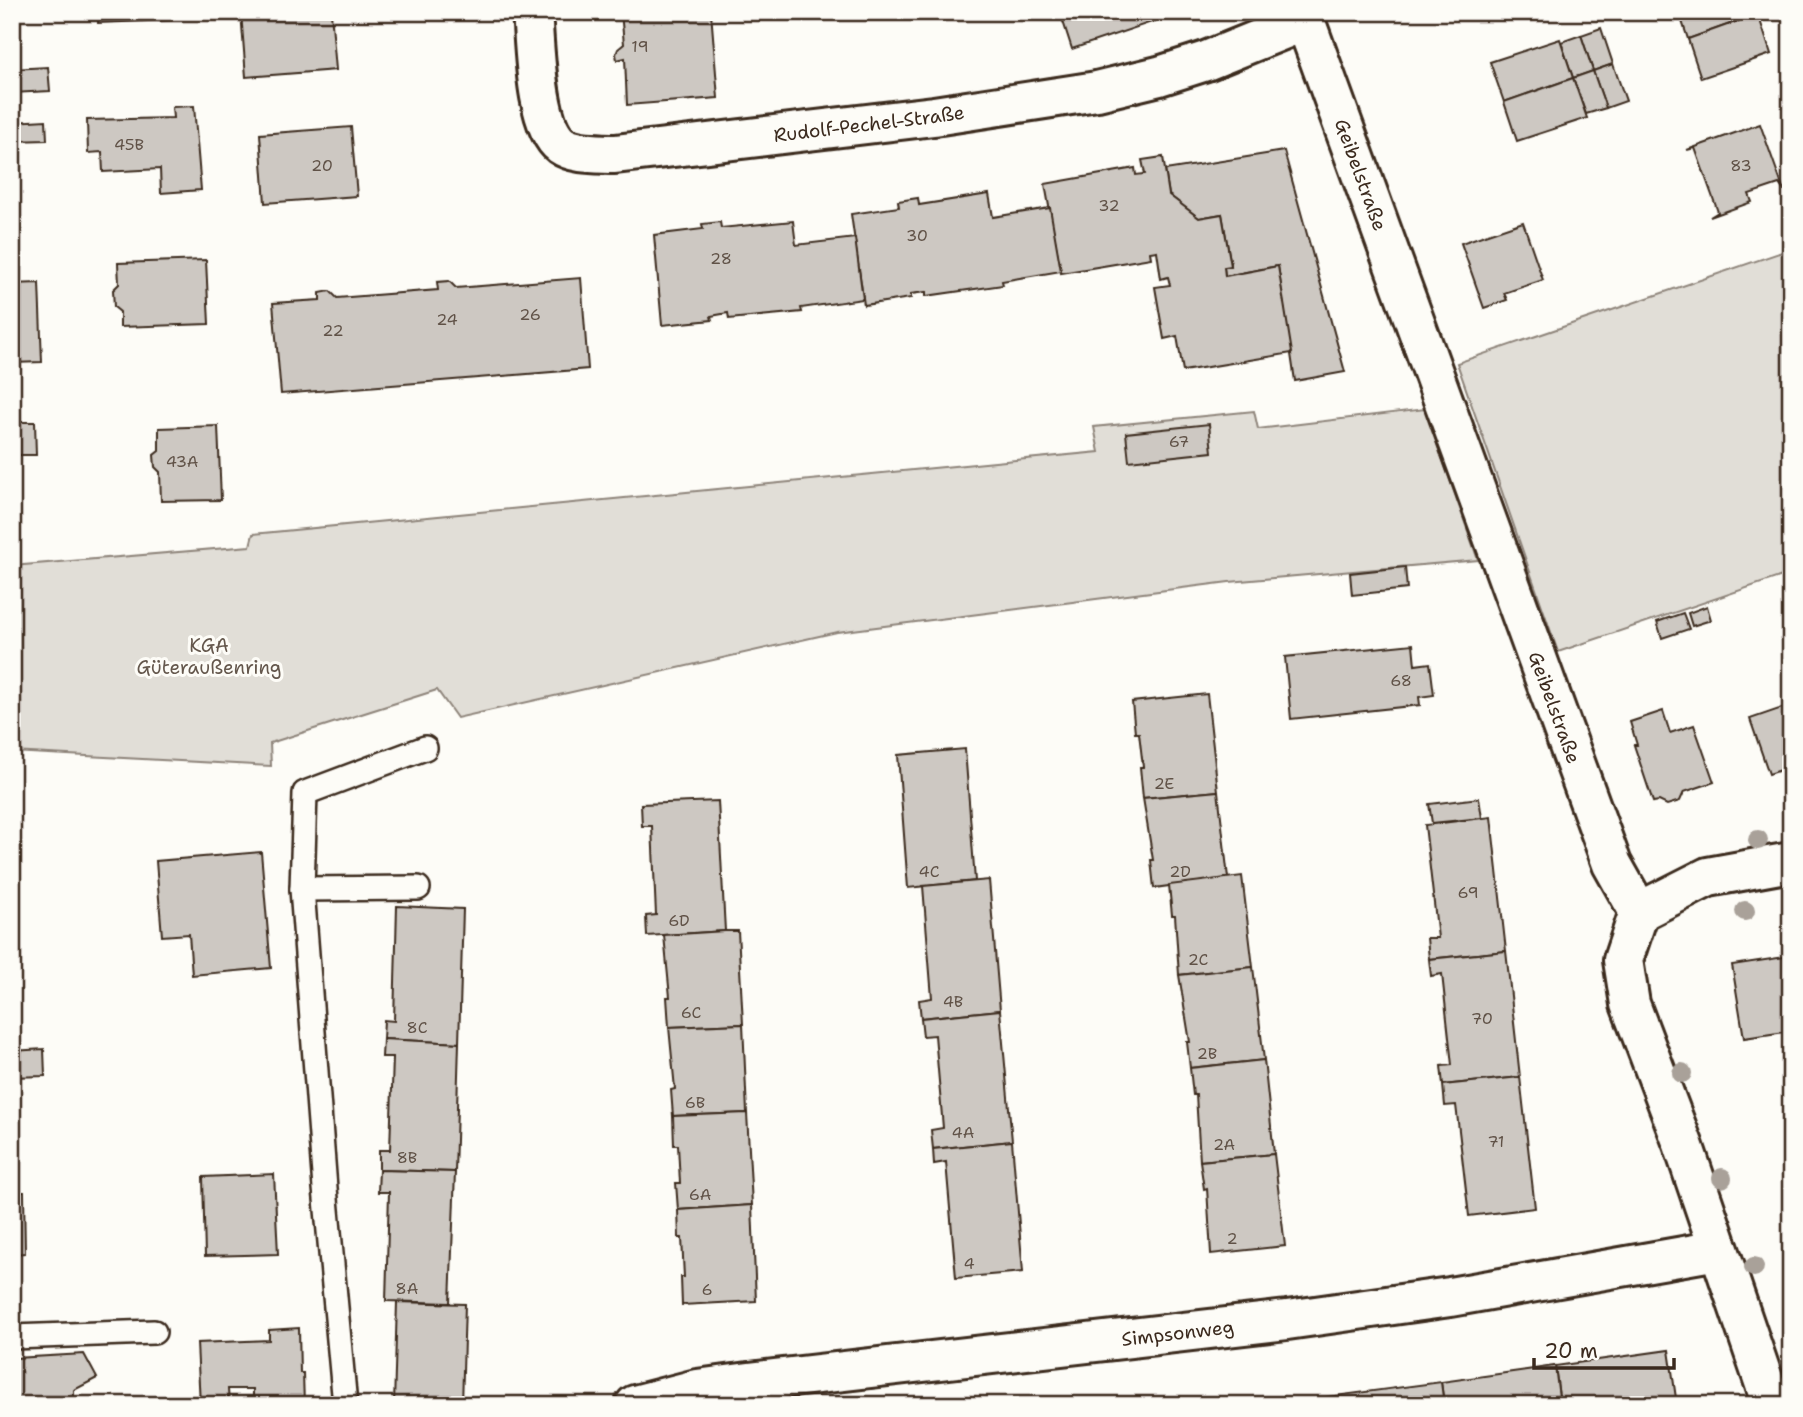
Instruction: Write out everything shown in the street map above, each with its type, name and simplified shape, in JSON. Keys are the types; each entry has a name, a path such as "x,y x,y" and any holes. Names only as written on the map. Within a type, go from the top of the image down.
{"street":[{"name":"Rudolf-Pechel-Straße","path":"532,12 539,92 544,116 551,131 562,145 587,153 615,154 894,121 1097,91 1206,61 1303,16"},
{"name":"Geibelstraße","path":"1303,16 1612,864 1639,912"},
{"path":"1772,1405 1683,1144 1630,1004 1623,960 1639,912 1708,877 1791,862"},
{"name":"Simpsonweg","path":"635,1405 697,1390 750,1382 1355,1311 1718,1250"}],"lane":[{"path":"345,1405 302,889 305,793 425,748"},
{"path":"302,889 418,888"},
{"path":"12,1337 154,1332"}],"green space":[{"path":"1791,249 1791,573 1558,652 1457,363"},
{"name":"KGA Güteraußenring","path":"1425,409 1478,560 1229,582 837,632 457,718 437,690 270,743 271,766 12,752 12,566 250,546 253,534 1099,452 1094,427 1254,411 1258,429"}],"building":[{"path":"98,12 171,12 172,20 98,23"},
{"path":"241,12 331,12 336,70 246,77"},
{"path":"621,12 711,12 718,98 627,105 625,58 617,60 616,54 624,44"},
{"path":"1060,12 1155,12 1158,20 1072,49"},
{"path":"1679,12 1757,12 1758,14 1688,39"},
{"path":"1758,14 1771,54 1701,78 1688,39"},
{"path":"1601,28 1613,64 1593,71 1581,35"},
{"path":"1581,35 1593,71 1573,78 1561,42"},
{"path":"1560,39 1573,78 1504,102 1490,62"},
{"path":"1613,64 1626,101 1606,108 1593,71"},
{"path":"48,67 50,91 12,93 12,69"},
{"path":"1593,71 1606,108 1586,114 1573,78"},
{"path":"1573,78 1587,118 1517,141 1504,102"},
{"path":"194,106 201,190 161,193 160,169 103,172 102,152 88,153 87,120 173,118 172,107"},
{"path":"46,120 47,140 12,141 12,122"},
{"path":"1760,124 1784,191 1779,184 1749,194 1752,202 1710,217 1718,212 1695,148 1687,150"},
{"path":"351,127 357,196 265,203 260,134"},
{"path":"1284,151 1345,372 1295,381 1278,266 1225,276 1224,267 1231,266 1222,214 1199,218 1169,195 1165,170"},
{"path":"1163,157 1169,195 1199,218 1222,214 1231,266 1224,267 1225,276 1278,266 1292,353 1183,371 1177,336 1164,339 1155,287 1170,285 1168,277 1161,279 1157,251 1150,252 1151,258 1061,273 1045,184 1135,168 1136,175 1145,174 1142,160"},
{"path":"989,194 993,217 1050,208 1061,271 1002,281 1003,285 926,296 926,292 911,294 911,298 864,305 851,214 899,207 898,201 918,198 919,205"},
{"path":"793,221 796,245 855,238 863,299 801,308 802,312 729,319 728,313 711,316 712,320 662,325 654,235 703,229 702,224 720,222 721,228"},
{"path":"1523,222 1543,280 1504,293 1507,300 1484,308 1461,243"},
{"path":"206,260 209,324 120,327 120,312 114,307 113,290 119,284 118,263"},
{"path":"581,278 588,369 281,394 273,303 320,300 320,293 330,291 337,298 438,290 437,282 449,281 456,288"},
{"path":"39,283 42,362 12,363 12,284"},
{"path":"12,422 35,422 36,455 12,455"},
{"path":"1209,424 1212,452 1129,461 1126,433"},
{"path":"218,426 221,500 161,501 160,472 155,467 154,455 159,451 159,428"},
{"path":"1405,567 1407,589 1352,595 1350,573"},
{"path":"1707,606 1711,620 1692,626 1688,613"},
{"path":"1683,613 1689,629 1662,638 1657,622"},
{"path":"1413,644 1415,665 1430,663 1434,695 1419,697 1420,705 1291,719 1285,657"},
{"path":"1207,694 1218,791 1143,798 1140,767 1143,767 1139,733 1135,733 1132,702"},
{"path":"1791,705 1789,784 1784,769 1769,774 1750,719"},
{"path":"1663,711 1670,733 1694,725 1714,782 1684,792 1680,801 1667,805 1659,801 1653,802 1634,745 1637,745 1630,722"},
{"path":"965,749 975,881 908,888 898,755"},
{"path":"1218,791 1228,878 1154,888 1153,860 1143,798"},
{"path":"1479,798 1482,818 1432,823 1429,804"},
{"path":"718,801 725,931 647,936 646,916 656,915 652,826 642,826 641,804"},
{"path":"1491,817 1506,951 1429,959 1427,938 1438,938 1425,825"},
{"path":"261,852 271,968 192,975 189,934 162,936 156,861"},
{"path":"1242,876 1253,967 1179,975 1175,915 1172,915 1169,885"},
{"path":"989,880 1000,1010 921,1018 919,1000 932,998 923,886"},
{"path":"397,906 463,909 459,1043 383,1039 384,1020 394,1021"},
{"path":"738,931 743,1024 669,1027 667,997 670,997 664,935"},
{"path":"1506,951 1520,1077 1443,1085 1441,1066 1452,1065 1442,974 1431,976 1429,959"},
{"path":"1791,956 1791,1031 1744,1038 1732,965"},
{"path":"1253,967 1264,1060 1190,1068 1187,1042 1190,1042 1179,975"},
{"path":"1000,1010 1012,1141 933,1149 931,1130 943,1128 935,1035 923,1036 921,1018"},
{"path":"743,1024 747,1113 673,1116 671,1090 675,1089 669,1027"},
{"path":"383,1039 459,1043 455,1172 379,1170 379,1150 390,1150 393,1057 382,1057"},
{"path":"44,1049 45,1076 12,1077 12,1051"},
{"path":"1264,1060 1274,1154 1200,1161 1196,1095 1193,1095 1190,1068"},
{"path":"1520,1077 1535,1208 1469,1216 1456,1105 1445,1106 1443,1085"},
{"path":"747,1113 752,1205 678,1210 678,1145 674,1145 673,1116"},
{"path":"1012,1141 1023,1272 956,1278 946,1162 934,1164 933,1149"},
{"path":"1274,1154 1285,1246 1211,1254 1207,1188 1204,1189 1200,1161"},
{"path":"379,1170 455,1172 450,1303 386,1301 389,1192 378,1192"},
{"path":"274,1174 278,1254 205,1256 203,1177"},
{"path":"12,1192 24,1192 25,1253 12,1254"},
{"path":"752,1205 756,1301 682,1305 681,1277 684,1277 678,1210"},
{"path":"397,1302 465,1304 462,1405 394,1405"},
{"path":"299,1328 304,1405 253,1405 253,1389 228,1389 229,1404 200,1405 197,1343 269,1340 269,1330"},
{"path":"1669,1350 1677,1405 1560,1405 1555,1366"},
{"path":"84,1354 97,1378 74,1390 74,1405 12,1405 15,1358"},
{"path":"1555,1366 1560,1405 1444,1405 1441,1382"},
{"path":"1441,1382 1444,1405 1328,1405 1327,1397"},
{"path":"1253,1399 1254,1405 1215,1405"}]}
